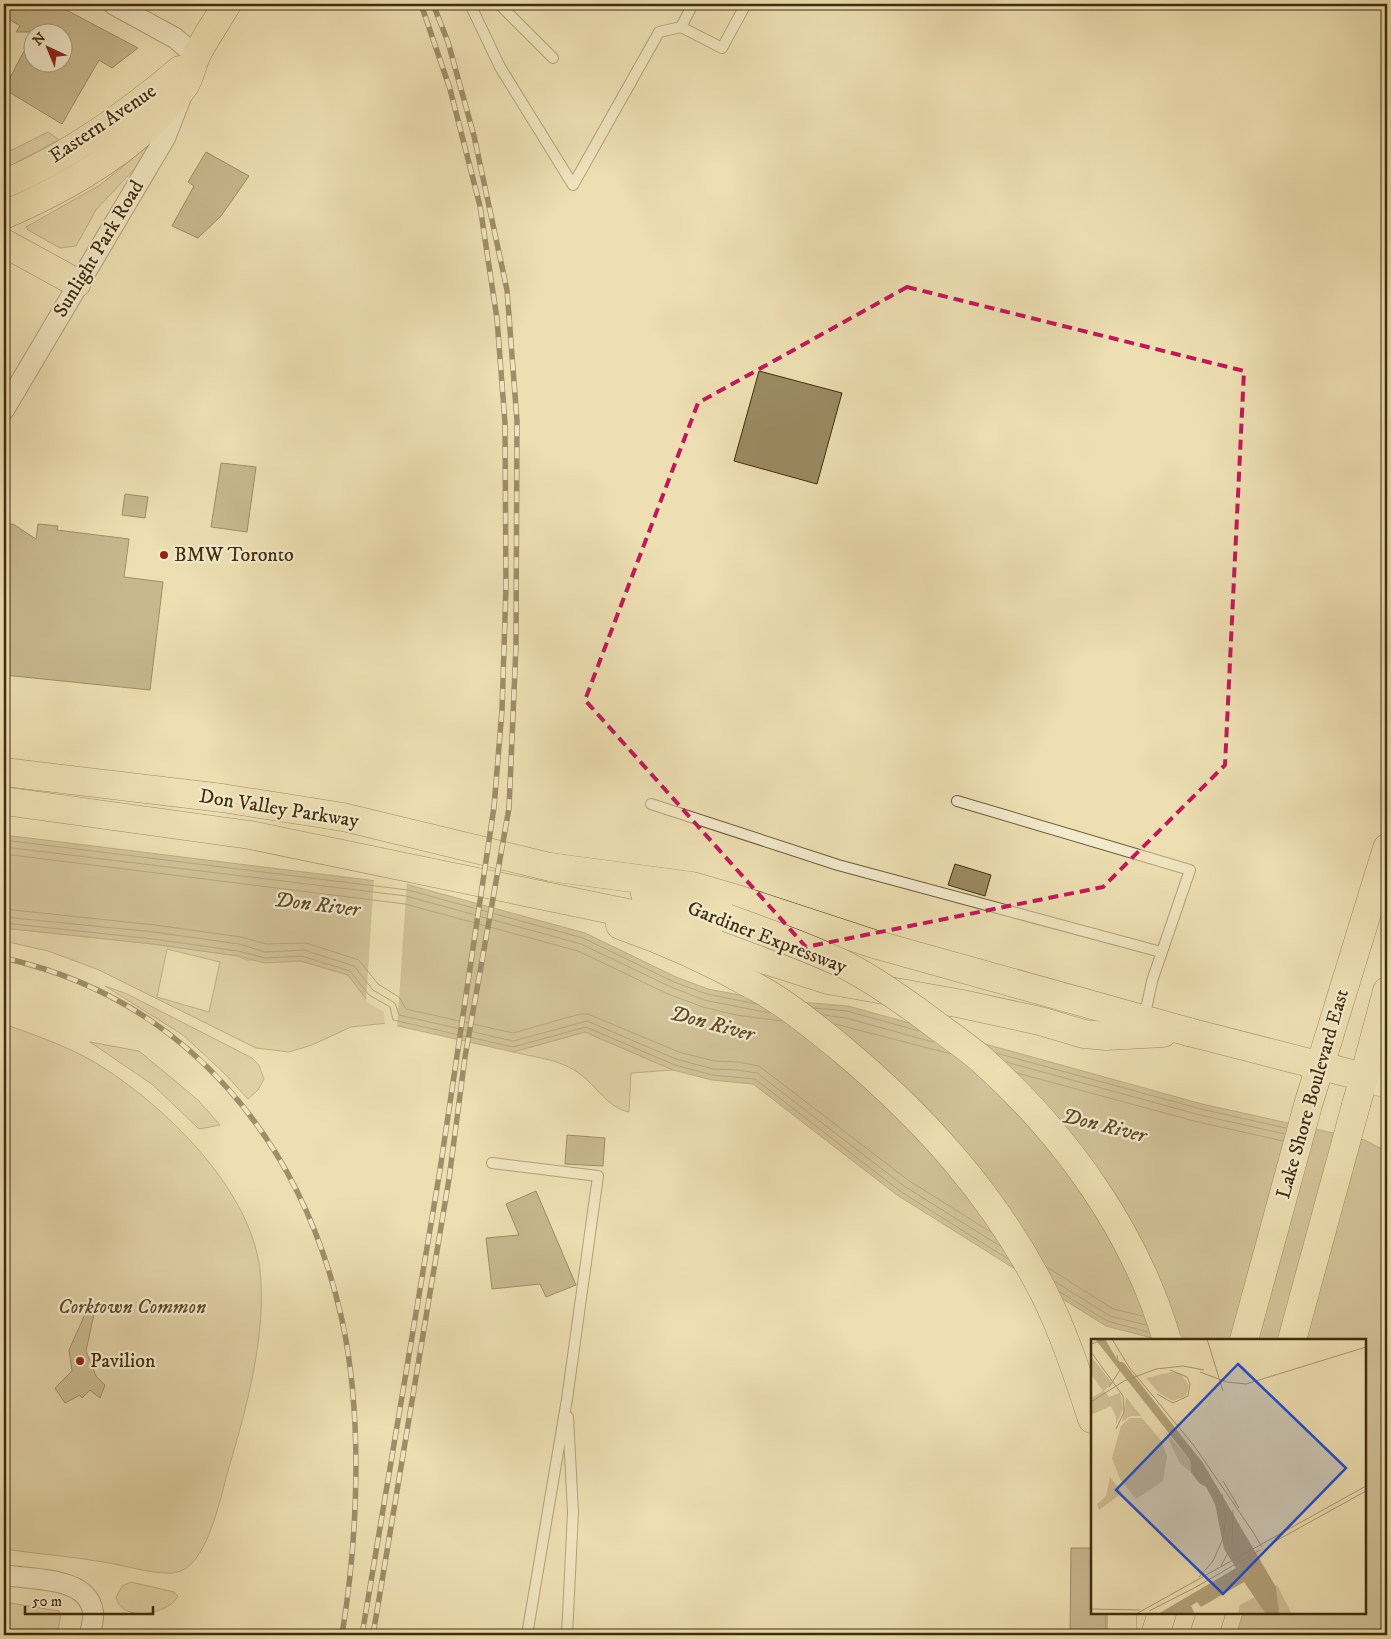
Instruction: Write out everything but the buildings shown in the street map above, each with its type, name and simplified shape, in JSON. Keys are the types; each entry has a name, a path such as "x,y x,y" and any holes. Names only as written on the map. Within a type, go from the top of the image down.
{"main road":[{"name":"Eastern Avenue","path":"4,215 44,198 94,169 148,126 186,84 196,56 228,4"},
{"name":"Eastern Avenue","path":"4,184 91,138 133,108 196,56"},
{"path":"4,243 77,283"},
{"name":"Don Valley Parkway","path":"4,772 222,798 343,817 550,867"},
{"name":"Don Valley Parkway","path":"4,801 99,812 250,835 534,894"},
{"name":"Lake Shore Boulevard East","path":"1244,1339 1308,1105 1387,848"},
{"path":"550,867 692,886 874,944 1144,1020 1321,1064 1375,1080"},
{"name":"Gardiner Expressway","path":"550,867 727,918 848,967 912,1007 980,1059 1044,1122 1090,1182 1132,1249 1159,1313 1167,1339"},
{"path":"534,894 627,927 756,986 813,1025 921,1120 960,1164 991,1204 1043,1292 1062,1333 1091,1416"},
{"path":"534,894 666,921 706,935 768,961 828,980 962,1004 1040,1021 1084,1034 1106,1036 1189,1032"},
{"path":"1292,1339 1356,1105 1375,1080 1387,991"},
{"path":"1122,1614 1122,1635"},
{"path":"1155,1635 1162,1614"},
{"path":"1191,1635 1194,1614"},
{"path":"1204,1635 1211,1614"}],"street":[{"path":"118,6 175,38 196,56"},
{"name":"Sunlight Park Road","path":"4,410 77,283 167,135 186,84"},
{"path":"4,1575 75,1586 88,1595 93,1612 90,1635"}],"lane":[{"path":"470,4 500,67 574,185 659,32 681,27 722,48 746,4"},
{"path":"499,4 553,58"},
{"path":"681,27 693,4"},
{"path":"957,801 1190,870 1152,981 1144,1020"},
{"path":"651,804 838,865 1161,952"},
{"path":"492,1163 598,1176 567,1399 527,1635"},
{"path":"567,1399 573,1512 567,1635"}],"highlighted area":[{"path":"907,287 1244,371 1225,765 1103,887 806,947 585,700 698,403"}],"green space":[{"path":"48,132 59,140 4,169 4,154"},
{"path":"149,145 151,146 138,165 96,210 76,246 60,248 28,230 26,227 100,185"},
{"path":"4,928 153,944 238,956 247,960 301,961 348,975 366,998 386,1010 387,1023 351,1027 312,1045 289,1052 256,1048 99,970 48,951 4,941","holes":["167,949 220,962 209,1012 157,997"]},
{"path":"105,986 127,994 252,1058 259,1065 264,1079 258,1090 248,1099 225,1074 183,1035"},
{"name":"Corktown Common","path":"4,1024 74,1051 96,1063 149,1101 200,1151 222,1179 240,1209 253,1239 260,1270 261,1318 249,1395 212,1525 199,1554 191,1564 181,1571 171,1573 152,1572 111,1563 4,1549"},
{"path":"585,1032 673,1070 631,1073 629,1112 607,1100 581,1075 567,1066 513,1052"},
{"path":"90,1042 139,1051 198,1100 220,1125 199,1129 153,1085"},
{"path":"131,1582 174,1592 178,1596 173,1603 155,1612 135,1613 126,1610 120,1605 116,1597 122,1586"},
{"path":"4,1602 59,1611 61,1614 57,1635 4,1635"}],"water":[{"name":"Don River","path":"4,835 409,885 585,933 676,977 708,989 776,1002 848,1006 1202,1104 1365,1140 1387,1152 1387,1635 1236,1635 1243,1614 1366,1614 1366,1339 1156,1339 1106,1326 897,1195 753,1084 712,1080 673,1070 585,1032 513,1052 394,1025 386,1010 366,999 348,975 301,961 265,963 238,956 153,944 4,928"}],"pier":[{"path":"374,878 407,882 397,1029 385,1025 384,1012 366,1002"}],"railway":[{"path":"362,1635 440,1170 494,807 502,710 506,587 505,423 497,319 480,206 450,89 421,4"},
{"path":"373,1635 449,1179 465,1057 509,808 516,646 517,421 507,290 474,136 448,42 433,4"},
{"path":"4,958 69,978 128,1007 181,1043 227,1087 266,1138 298,1194 323,1255 342,1320 349,1357 353,1396 356,1477 355,1518 342,1635"}],"place":[{"name":"BMW Toronto","path":"164,555"},
{"name":"Pavilion","path":"80,1361"}]}
